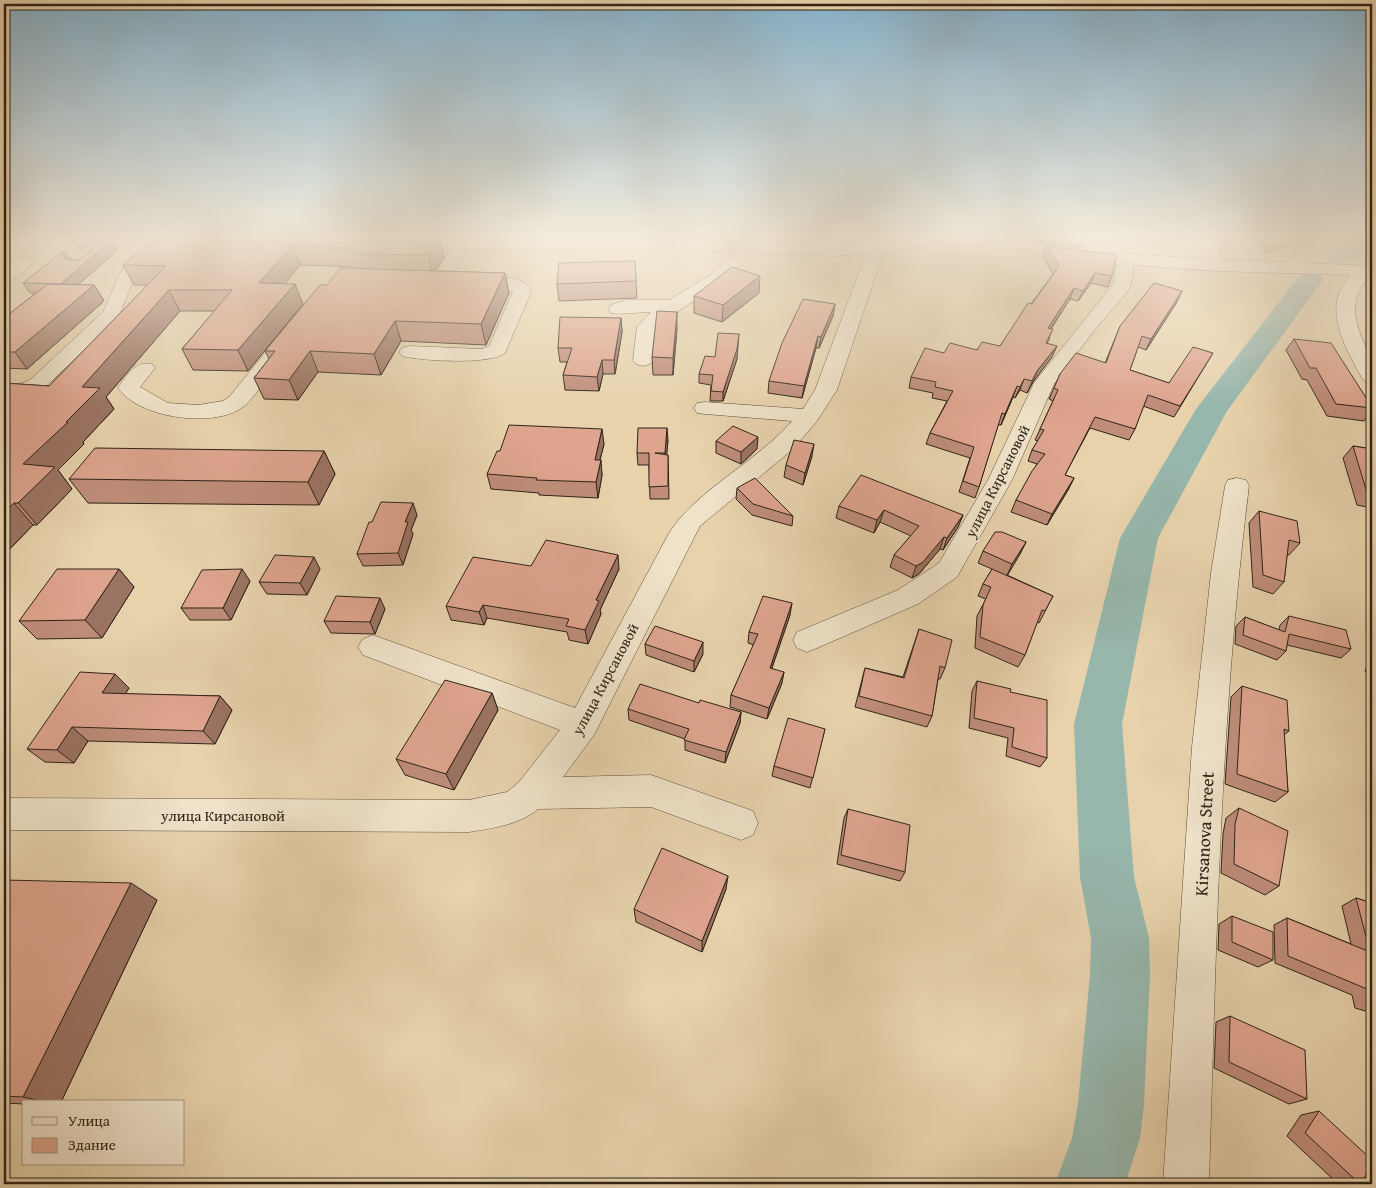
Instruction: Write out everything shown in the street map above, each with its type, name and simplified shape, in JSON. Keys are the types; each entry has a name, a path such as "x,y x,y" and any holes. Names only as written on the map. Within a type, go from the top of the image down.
{"street":[{"path":"4,390 20,391 37,384 111,314 120,291"},
{"path":"409,352 493,353 498,349 522,291"},
{"path":"643,360 647,327 655,317 697,291"},
{"name":"улица Кирсановой","path":"4,814 469,816 498,811 517,805 531,793 583,726 686,528 704,509 758,469 784,446 809,416 826,390 869,291"},
{"name":"улица Кирсановой","path":"807,640 908,597 948,570 1000,480 1044,383 1085,329 1118,291"},
{"path":"1350,291 1346,304 1348,331 1372,378"},
{"path":"618,309 626,306 674,306"},
{"path":"145,368 128,388 160,408 212,412 222,410 237,402 290,334"},
{"path":"705,408 809,416"},
{"name":"Kirsanova Street","path":"1186,1184 1206,791 1222,576 1237,486"},
{"path":"373,647 583,726"},
{"path":"531,793 650,791 741,823"}],"building":[{"path":"38,291 86,291 15,352 4,352 4,318"},
{"path":"141,291 168,291 82,387 100,388 66,422 68,422 23,464 55,467 18,503 14,503 4,513 4,383 49,386"},
{"path":"231,291 289,291 238,350 182,349"},
{"path":"315,291 496,291 481,324 395,321 374,354 310,351 289,380 254,378 275,351 265,351"},
{"path":"700,291 740,291 723,305 694,296"},
{"path":"1041,291 1072,291 1048,328 1053,329 1046,343 1057,346 1037,371 1032,381 1024,379 1020,387 1017,386 1005,414 1002,413 979,487 963,481 974,447 930,433 953,391 935,387 936,382 911,377 925,348 944,353 950,343 977,350 982,342 1000,346 1028,303 1032,304"},
{"path":"1147,291 1182,291 1151,339 1142,336 1130,370 1169,383 1193,347 1213,353 1180,406 1148,395 1135,429 1095,417 1065,475 1074,478 1052,514 1016,500 1032,471 1045,454 1032,450 1044,430 1040,429 1058,390 1054,388 1060,374 1076,353 1106,363 1120,326"},
{"path":"803,299 835,304 821,337 818,336 804,386 769,381 782,343"},
{"path":"657,311 677,312 673,358 652,357"},
{"path":"560,317 621,318 614,360 602,360 597,377 563,375 572,348 558,348"},
{"path":"718,333 739,334 737,349 723,392 711,391 713,375 699,374 705,356 715,357"},
{"path":"1294,339 1331,343 1372,408 1336,404 1316,368 1310,368"},
{"path":"509,425 602,429 595,460 601,460 596,482 536,480 537,478 487,474 497,451 500,451"},
{"path":"733,426 758,437 741,452 716,441"},
{"path":"638,428 667,428 665,453 655,453 668,455 668,486 649,487 649,453 637,453"},
{"path":"794,440 814,444 805,473 786,465"},
{"path":"1353,446 1372,449 1372,494 1367,493"},
{"path":"95,448 324,451 308,482 69,479"},
{"path":"861,475 963,515 947,538 944,537 923,562 916,566 894,555 919,526 884,510 877,520 839,506"},
{"path":"755,478 793,516 753,504 737,488"},
{"path":"381,502 413,503 405,522 408,522 398,553 357,554 369,522 372,522"},
{"path":"1259,511 1297,521 1300,543 1289,540 1284,582 1263,575"},
{"path":"995,532 1002,532 1026,542 1012,564 983,551"},
{"path":"546,540 618,555 596,600 599,601 585,630 566,626 569,619 483,605 479,612 446,606 473,557 531,566"},
{"path":"275,555 314,557 300,583 259,582"},
{"path":"57,569 119,569 85,620 19,621"},
{"path":"242,569 223,608 181,608 202,570"},
{"path":"992,569 1053,596 1045,611 1042,610 1025,655 980,637 983,605 991,587 983,584"},
{"path":"336,596 380,598 370,622 324,621"},
{"path":"763,596 792,603 770,668 784,672 769,708 731,695 758,634 749,632"},
{"path":"1289,616 1346,630 1351,649 1289,634 1286,651 1243,635 1245,617 1285,632"},
{"path":"655,626 703,642 694,661 645,644"},
{"path":"919,629 952,640 945,668 940,666 932,716 859,696 865,668 904,678"},
{"path":"80,672 115,674 102,693 220,696 203,731 72,727 57,750 27,749"},
{"path":"445,680 492,693 446,774 396,759"},
{"path":"977,681 1011,689 1010,692 1047,700 1047,758 1012,747 1014,728 974,718"},
{"path":"640,684 699,703 700,700 741,712 726,752 684,740 689,729 628,709"},
{"path":"1242,686 1287,700 1289,731 1284,729 1288,792 1237,774"},
{"path":"788,718 825,729 813,778 774,766"},
{"path":"1239,808 1288,831 1279,886 1234,864 1235,824"},
{"path":"848,809 910,825 905,872 841,855"},
{"path":"662,848 728,876 702,941 634,909"},
{"path":"4,880 131,883 23,1097 4,1096"},
{"path":"1356,898 1372,903 1372,1002 1367,989 1288,956 1287,918 1370,952"},
{"path":"1232,916 1273,932 1273,960 1232,942"},
{"path":"1230,1016 1305,1050 1307,1099 1229,1062"},
{"path":"1319,1111 1372,1160 1372,1164 1361,1184 1305,1133"}],"waterway":[{"path":"1090,1184 1106,1138 1111,1104 1120,974 1120,938 1107,877 1098,724 1139,538 1212,409 1301,291"}]}
